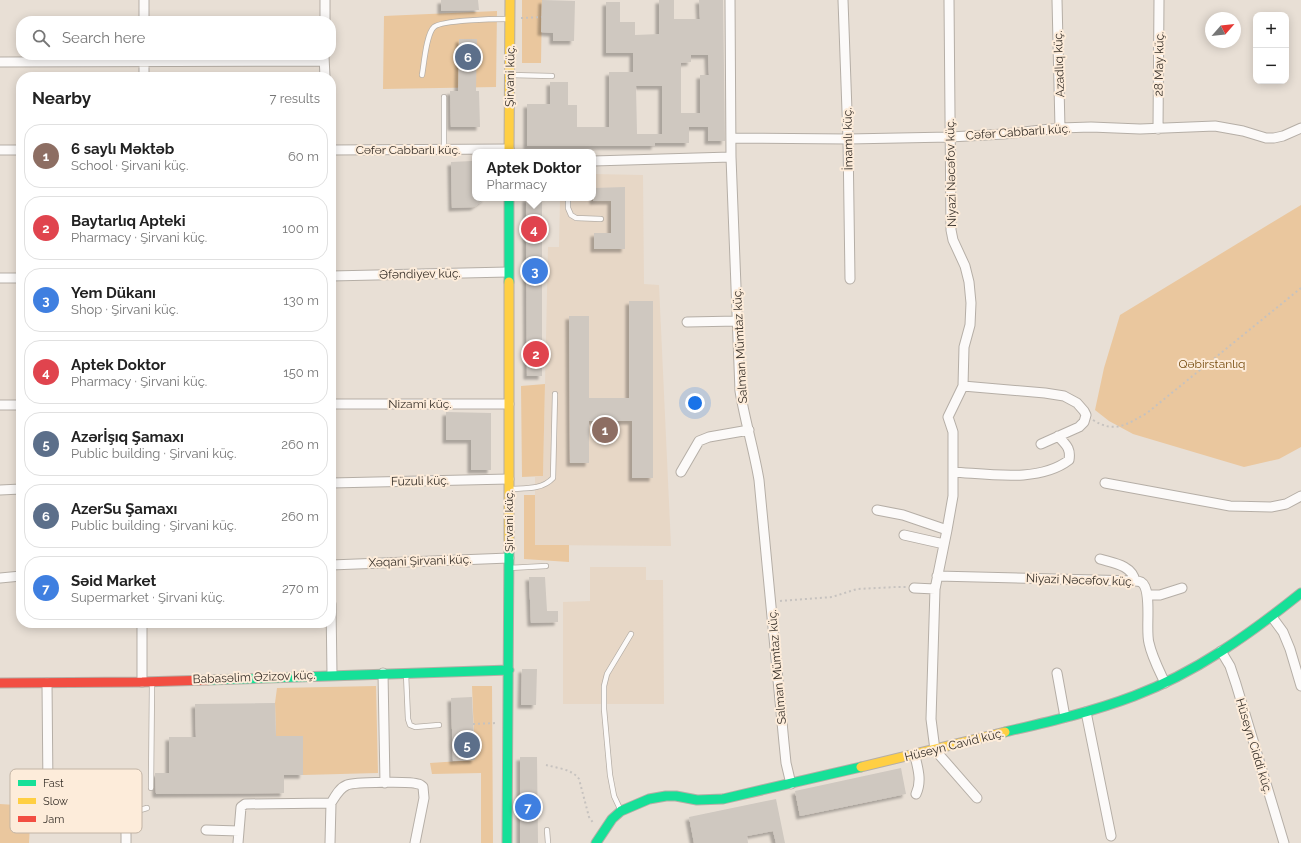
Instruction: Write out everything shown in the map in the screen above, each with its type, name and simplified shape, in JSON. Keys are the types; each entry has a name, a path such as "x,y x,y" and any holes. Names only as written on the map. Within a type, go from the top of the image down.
{"street":[{"path":"144,0 144,16"},
{"path":"325,0 325,16"},
{"name":"Şirvani küç.","path":"509,149 510,0"},
{"name":"Salman Mümtaz küç.","path":"730,0 732,157 740,391 748,430 755,454 759,480 786,762 792,784"},
{"name":"İmamlı küç.","path":"843,0 848,138 850,279"},
{"name":"Niyazi Nəcəfov küç.","path":"935,750 930,719 935,589 947,530 952,496 953,472 953,432 948,417 963,386 964,346 970,325 971,303 969,282 965,266 953,240 951,230 948,0"},
{"name":"Azadlıq küç.","path":"1057,0 1060,128"},
{"name":"28 May küç.","path":"1158,129 1159,0"},
{"path":"0,62 72,60"},
{"path":"144,60 144,72"},
{"path":"324,60 325,72"},
{"name":"Cəfər Cabbarlı küç.","path":"732,138 950,136 1004,134 1060,128 1158,129 1215,126 1266,138 1274,138 1295,132 1301,128"},
{"path":"0,150 16,150"},
{"name":"Cəfər Cabbarlı küç.","path":"336,150 472,150"},
{"path":"596,161 732,157"},
{"name":"Şirvani küç.","path":"507,843 510,558 509,201"},
{"name":"Əfəndiyev küç.","path":"336,276 508,272"},
{"path":"0,278 16,278"},
{"path":"687,322 738,321"},
{"path":"963,386 1045,392 1064,396 1077,404 1084,411 1086,416 1084,422 1079,427 1041,444"},
{"name":"Nizami küç.","path":"336,404 509,404"},
{"path":"0,405 16,405"},
{"path":"681,472 699,441 709,437 748,430"},
{"path":"953,472 1021,475 1062,465 1069,460 1070,451 1058,436"},
{"name":"Füzuli küç.","path":"336,483 509,484"},
{"path":"1105,483 1230,506 1271,508 1286,504 1301,496"},
{"path":"0,490 16,489"},
{"path":"877,510 903,515 947,530"},
{"path":"904,535 944,544"},
{"name":"Xəqani Şirvani küç.","path":"336,564 510,558"},
{"path":"1100,559 1127,568 1134,575 1135,581"},
{"path":"0,578 16,576"},
{"name":"Niyazi Nəcəfov küç.","path":"937,576 1142,582 1148,595 1148,640 1151,653 1165,683"},
{"path":"914,588 935,589"},
{"path":"1148,595 1170,593 1182,588"},
{"name":"Hüseyn Cavid küç.","path":"596,843 612,819 621,811 649,799 666,796 707,801 723,799 915,756 1086,712 1134,696 1165,683 1221,651 1272,617 1301,592"},
{"path":"1272,617 1283,632 1288,643 1301,686"},
{"path":"142,628 142,682"},
{"path":"331,628 332,674"},
{"name":"Hüseyn Ciddi küç.","path":"1221,651 1232,672 1284,843"},
{"name":"Babasəlim Əzizov küç.","path":"0,683 142,682 383,672 509,670"},
{"path":"383,672 385,783"},
{"path":"1057,672 1065,717"},
{"path":"47,683 48,769"},
{"path":"1086,712 1111,836"},
{"path":"935,750 977,798"},
{"path":"915,756 919,776 919,787 916,794"},
{"path":"330,843 331,803 338,791 346,785 359,783 385,783 418,784 424,787 424,798 415,843"},
{"path":"238,843 241,807 245,804 331,803"},
{"path":"206,830 239,831"}],"lane":[{"path":"422,75 430,35 434,27 444,23 510,18"},
{"path":"510,75 552,76"},
{"path":"444,97 444,149"},
{"path":"568,201 568,208 571,215 576,218 601,219"},
{"path":"509,484 540,487 548,484 553,478 555,394"},
{"path":"509,568 546,566"},
{"path":"621,811 614,796 610,775 604,709 604,686 607,674 631,634"},
{"path":"406,672 408,719 410,725 415,727 440,725"},
{"path":"151,788 152,681"},
{"path":"142,809 147,808"},
{"path":"548,830 548,843"}],"path":[{"path":"510,18 542,17"},
{"path":"1086,416 1102,426 1111,428 1125,425 1147,413 1301,288"},
{"path":"771,602 832,597 857,589 896,586 914,588"},
{"path":"473,724 508,722"},
{"path":"546,765 569,770 579,779 589,817 602,832"}],"shaded area":[{"path":"596,174 643,175 644,284 659,285 671,546 535,545 535,477 543,476 548,247 559,247 560,201 596,201"},
{"path":"590,567 646,567 646,580 663,580 664,704 563,704 563,602 590,601"}],"green space":[{"path":"522,0 542,0 541,63 522,63"},
{"path":"497,11 496,87 383,89 384,16"},
{"name":"Qəbirstanlıq","path":"1301,205 1301,447 1279,459 1244,467 1133,434 1109,421 1095,410 1104,368 1120,315"},
{"path":"545,384 543,476 522,477 521,386"},
{"path":"524,495 535,495 535,545 569,545 569,562 524,559"},
{"path":"376,686 378,773 303,775 303,736 276,736 275,703 277,688"},
{"path":"472,686 492,686 493,843 481,843 481,773 432,774 430,763 475,760"},
{"path":"0,804 10,805 10,833 30,833 29,843 0,843"}],"building":[{"path":"441,0 478,0 479,10 441,11"},
{"path":"542,0 575,1 574,41 553,41 553,33 541,32"},
{"path":"659,0 674,0 674,19 700,19 699,0 723,0 725,141 708,141 708,127 689,127 689,143 655,143 655,146 527,146 527,104 550,104 550,82 568,82 568,105 577,105 577,127 609,127 609,72 633,72 633,53 606,53 606,2 620,2 620,22 635,22 635,35 659,34","holes":["691,55 708,55 709,75 700,75 700,113 681,113 681,63 691,62","636,86 662,86 662,134 637,134"]},
{"path":"459,39 477,39 476,91 479,91 480,127 451,127 450,91 458,91"},
{"path":"472,161 472,201 482,201 474,207 452,208 451,162"},
{"path":"625,187 625,249 594,249 594,233 611,233 611,201 596,201 596,188"},
{"path":"526,201 542,201 542,376 527,376"},
{"path":"629,301 653,301 653,478 632,478 632,421 589,421 589,463 570,463 569,316 589,316 589,398 629,398"},
{"path":"446,412 491,413 491,470 471,470 471,440 446,440"},
{"path":"529,577 545,577 547,611 558,611 558,622 531,623"},
{"path":"522,669 537,669 536,705 521,705"},
{"path":"472,697 475,760 453,761 451,698"},
{"path":"275,703 276,736 303,736 303,775 284,775 284,793 156,794 155,773 169,773 169,737 196,737 195,704"},
{"path":"520,757 537,757 538,843 520,843"},
{"path":"901,768 906,794 800,816 795,791"},
{"path":"776,799 785,843 776,843 773,831 747,836 748,843 694,843 689,817"}],"traffic: fast":[{"path":"509,201 509,282"},
{"path":"507,843 509,546"},
{"path":"1005,732 1086,712 1157,687 1200,664 1242,638 1301,593"},
{"path":"208,680 509,670"},
{"path":"596,843 612,819 621,811 649,799 666,796 676,796 697,800 723,799 861,767"}],"traffic: slow":[{"path":"509,149 510,0"},
{"path":"509,282 509,546"},
{"path":"861,767 1005,732"}],"traffic: jam":[{"path":"0,683 208,680"}],"place":[{"name":"AzerSu Şamaxı","path":"468,57"},
{"name":"Aptek Doktor","path":"534,229"},
{"name":"Yem Dükanı","path":"535,271"},
{"name":"Baytarlıq Apteki","path":"536,354"},
{"name":"6 saylı Məktəb","path":"605,430"},
{"name":"Azərİşıq Şamaxı","path":"467,745"},
{"name":"Səid Market","path":"528,807"}]}
